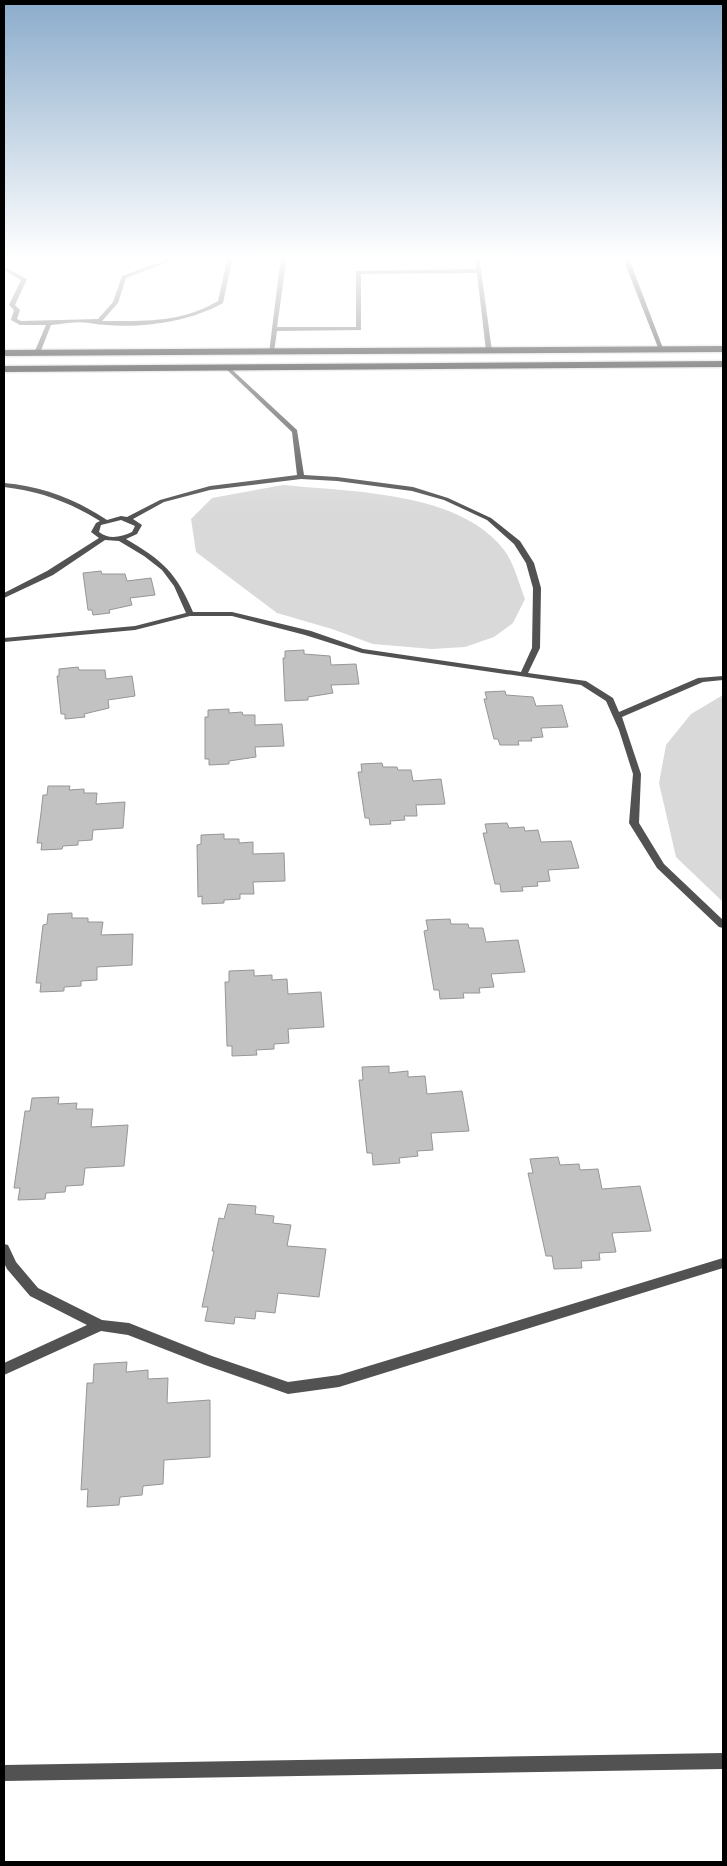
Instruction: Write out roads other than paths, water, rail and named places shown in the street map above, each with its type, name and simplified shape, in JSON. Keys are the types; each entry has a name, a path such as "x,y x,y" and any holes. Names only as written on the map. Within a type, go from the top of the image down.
{"highway":[{"path":"4,353 723,350"},
{"path":"4,369 723,364"}],"street":[{"path":"37,353 41,343"},
{"path":"271,352 272,343"},
{"path":"488,343 489,351"},
{"path":"659,343 662,350"},
{"path":"227,367 295,431 301,477"},
{"path":"129,519 139,525 139,529 136,533 122,539 104,538 95,532 98,524 104,521 129,519 162,502 210,488 301,477 337,479 413,489 446,499 489,519 517,543 530,563 537,588 536,648 524,673"},
{"path":"4,485 29,486 77,503 104,521"},
{"path":"4,596 50,573 104,538"},
{"path":"122,539 163,565 179,586 190,614"},
{"path":"4,640 135,628 190,614 232,614 308,633 362,651 524,673 583,684 610,700 617,716 637,774 634,822 660,866 723,925"},
{"path":"617,716 701,680 723,678"},
{"path":"4,1249 11,1265 34,1292 100,1325 129,1329 210,1361 288,1388 339,1380 723,1263"},
{"path":"4,1368 100,1325"},
{"path":"4,1773 723,1761"}]}
